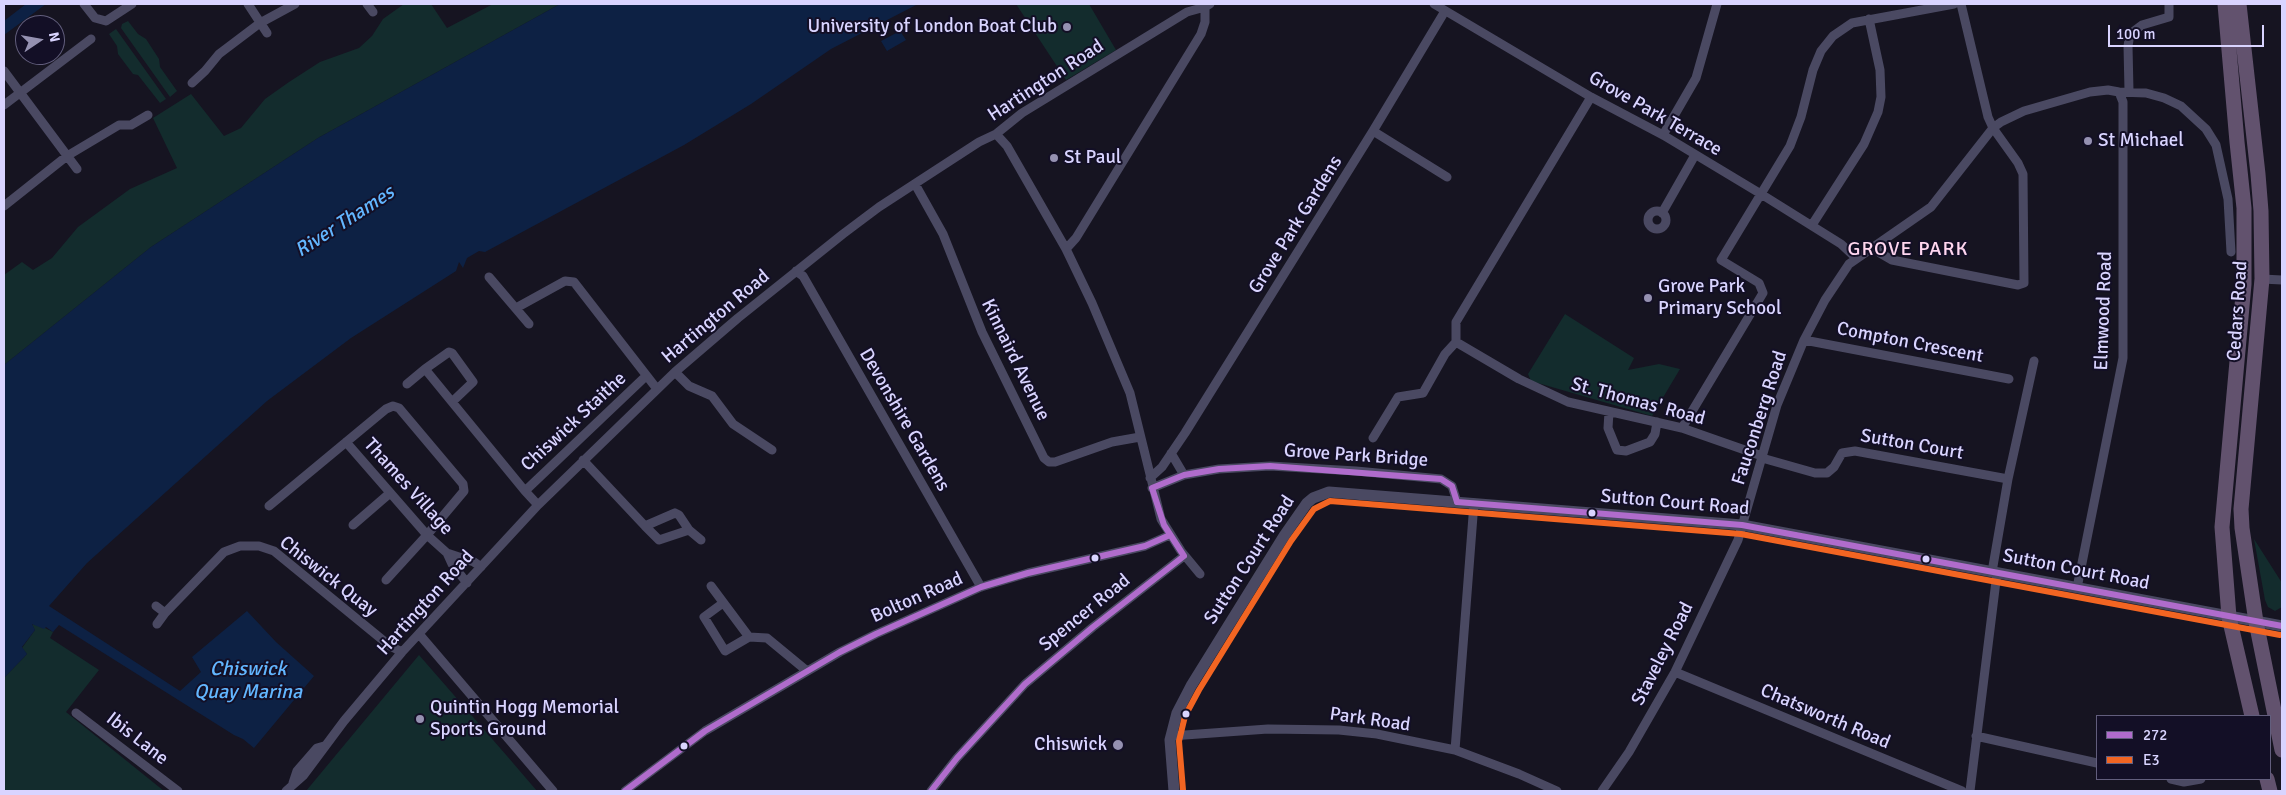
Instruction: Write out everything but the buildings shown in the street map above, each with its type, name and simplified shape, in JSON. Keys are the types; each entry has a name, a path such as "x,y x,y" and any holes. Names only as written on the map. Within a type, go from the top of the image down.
{"highway":[{"name":"Cedars Road","path":"2225,4 2236,142 2244,208 2244,284 2222,527 2229,617 2252,715"},
{"name":"Cedars Road","path":"2239,4 2258,174 2261,211 2262,279 2241,509 2244,553 2282,750"}],"street":[{"path":"84,4 95,18 106,21 132,4"},
{"path":"248,4 267,33"},
{"path":"192,83 205,72 218,54 260,23 295,4"},
{"path":"368,4 373,12"},
{"name":"Grove Park Terrace","path":"1434,4 1591,97 1663,136 1761,194 1841,244 1856,258"},
{"path":"1663,136 1698,73 1717,4"},
{"path":"1682,428 1762,294 1759,283 1721,260 1795,136 1820,51 1842,28 1852,23 1954,4"},
{"path":"1874,247 1892,260 2018,285 2024,283 2022,174 2014,156 1993,128 1988,117 1961,4"},
{"path":"2129,91 2128,46 2130,34 2142,26 2169,17 2169,4"},
{"path":"1066,250 1076,238 1200,34 1205,22 1208,5"},
{"name":"Hartington Road","path":"286,791 303,776 322,752 324,746 402,652 538,505 675,372 796,271 866,216 978,142 996,134 1022,113 1190,10 1208,5"},
{"name":"Grove Park Gardens","path":"1150,478 1162,467 1185,434 1446,11"},
{"path":"1812,225 1864,144 1878,112 1881,89 1880,70 1870,19"},
{"path":"4,105 90,39"},
{"path":"4,71 77,169"},
{"path":"1993,128 2010,117 2063,99 2108,90 2146,93 2164,98 2181,106 2206,129 2220,157 2228,199 2231,252"},
{"name":"Elmwood Road","path":"2077,588 2123,358 2122,102 2119,92"},
{"path":"1373,438 1398,397 1423,393 1445,354 1456,342 1456,322 1591,97"},
{"path":"4,206 67,156 118,125 131,125 148,115"},
{"name":"Fauconberg Road","path":"1742,525 1778,405 1804,340 1837,281 1856,258 1914,221 1931,207 1993,128"},
{"path":"1373,132 1447,177"},
{"path":"996,134 1007,146 1066,250 1092,303 1127,383 1161,518 1184,556 1200,574"},
{"path":"1662,213 1695,155"},
{"name":"Kinnaird Avenue","path":"915,184 945,239 982,332 1046,460 1055,462 1112,442 1140,436"},
{"name":"Devonshire Gardens","path":"796,271 803,276 981,587"},
{"path":"489,277 529,324"},
{"path":"2262,279 2282,280"},
{"name":"Chiswick Staithe","path":"516,308 565,282 574,282 657,389"},
{"name":"Compton Crescent","path":"1804,340 2009,379"},
{"name":"St. Thomas' Road","path":"1456,342 1520,379 1568,402 1682,428 1762,457"},
{"path":"407,384 444,353 452,353 473,382 452,402"},
{"path":"1970,791 1994,573 2008,479 2034,361"},
{"name":"Chiswick Staithe","path":"425,369 538,505"},
{"path":"675,372 689,386 712,396 733,424 772,450"},
{"name":"Chiswick Staithe","path":"525,491 646,376"},
{"name":"Thames Village","path":"269,506 393,406 399,408 463,484 464,491 461,497 428,535"},
{"path":"1609,412 1608,428 1618,450 1626,451 1650,442 1655,434 1657,422"},
{"name":"Thames Village","path":"346,442 428,535 447,553 452,564 467,583"},
{"name":"Sutton Court","path":"1762,457 1815,473 1828,473 1842,453 1855,451 2008,479"},
{"path":"1171,453 1184,475"},
{"path":"583,460 659,540 689,530"},
{"name":"Grove Park Bridge","path":"1152,488 1184,475 1219,469 1270,466 1356,470 1441,479 1452,486 1457,502"},
{"name":"Sutton Court Road","path":"1174,791 1169,750 1177,713 1191,686 1261,569 1307,503 1313,498 1329,492 1742,525 2282,626"},
{"path":"353,526 390,493"},
{"path":"1455,750 1474,503"},
{"path":"644,526 675,513 689,530 701,540"},
{"name":"Staveley Road","path":"1602,791 1629,752 1675,672 1738,540 1742,525"},
{"path":"386,580 428,535"},
{"name":"Bolton Road","path":"625,791 705,731 807,671 876,634 981,587 1052,567 1145,546 1170,535"},
{"name":"Chiswick Quay","path":"156,624 224,552 240,546 259,546 274,552 390,646 402,652"},
{"name":"Thames Village","path":"447,553 474,562 481,567"},
{"name":"Spencer Road","path":"931,791 957,758 1025,684 1093,627 1184,556"},
{"path":"711,586 748,636"},
{"path":"723,603 704,617 726,651 748,636 766,638 807,671"},
{"path":"156,606 165,613"},
{"path":"419,634 553,791"},
{"name":"Chatsworth Road","path":"1675,672 1962,791"},
{"name":"Ibis Lane","path":"76,713 178,791"},
{"name":"Park Road","path":"1171,736 1259,729 1339,730 1378,734 1455,750 1519,774 1557,791"},
{"path":"1976,736 2096,763"},
{"path":"2175,780 2184,782 2195,780"}],"green space":[{"path":"404,4 431,4 447,28 493,4 560,4 318,138 151,247 4,365 4,275 22,262 33,270 52,258 78,227 130,189 177,168 153,118 191,94 224,136 241,128 265,99 289,82 320,62 359,48 372,36 383,19"},
{"name":"University of London Boat Club","path":"1016,4 1089,4 1116,50 1066,80"},
{"path":"128,21 138,34 146,39 159,59 160,67 177,91 170,97 121,28 122,24"},
{"path":"116,29 166,99 160,103 138,75 133,74 118,54 117,46 109,34"},
{"path":"1565,314 1634,358 1628,370 1659,364 1680,369 1652,416 1531,381 1528,374"},
{"path":"2254,539 2282,583 2282,607 2275,611 2268,607 2265,600"},
{"path":"35,623 53,632 50,638 99,670 66,712 164,791 4,791 4,678 27,654 22,648 35,630 32,625"},
{"name":"Quintin Hogg Memorial Sports Ground","path":"419,655 507,756 537,791 306,791"}],"water":[{"path":"26,4 46,4 31,15 15,15 15,27 4,35 4,21"},
{"path":"560,4 918,4 831,49 751,104 684,145 485,252 479,251 467,258 463,268 459,262 456,271 351,338 267,401 87,563 49,606 180,691 201,672 192,657 247,611 276,642 314,676 254,748 243,739 59,625 53,632 46,627 44,629 32,624 35,630 22,647 27,654 4,678 4,365 151,247 318,138"},
{"path":"900,31 906,40 887,51 881,41"}],"transit line":[{"name":"272","path":"1152,488 1184,475 1219,469 1270,466 1441,479 1452,486 1457,502"},
{"name":"272","path":"931,791 957,758 1025,684 1093,627 1184,556 1164,525 1152,488"},
{"name":"E3","path":"1183,790 1179,741 1185,716 1291,541 1314,509 1330,501 1741,534 2280,635"},
{"name":"272","path":"1457,502 1742,525 2282,626"},
{"name":"272","path":"625,791 705,731 840,652 876,634 981,587 1028,573 1145,546 1170,535"}],"place":[{"name":"University of London Boat Club","path":"1067,27"},
{"name":"St Michael","path":"2088,141"},
{"name":"St Paul","path":"1054,158"},
{"name":"Grove Park Primary School","path":"1648,298"},
{"name":"Quintin Hogg Memorial Sports Ground","path":"420,719"},
{"name":"Chiswick","path":"1118,745"}],"district":[{"name":"GROVE PARK","path":"1908,250"}],"water label":[{"name":"River Thames","path":"345,222"},
{"name":"Chiswick Quay Marina","path":"248,682"}]}
